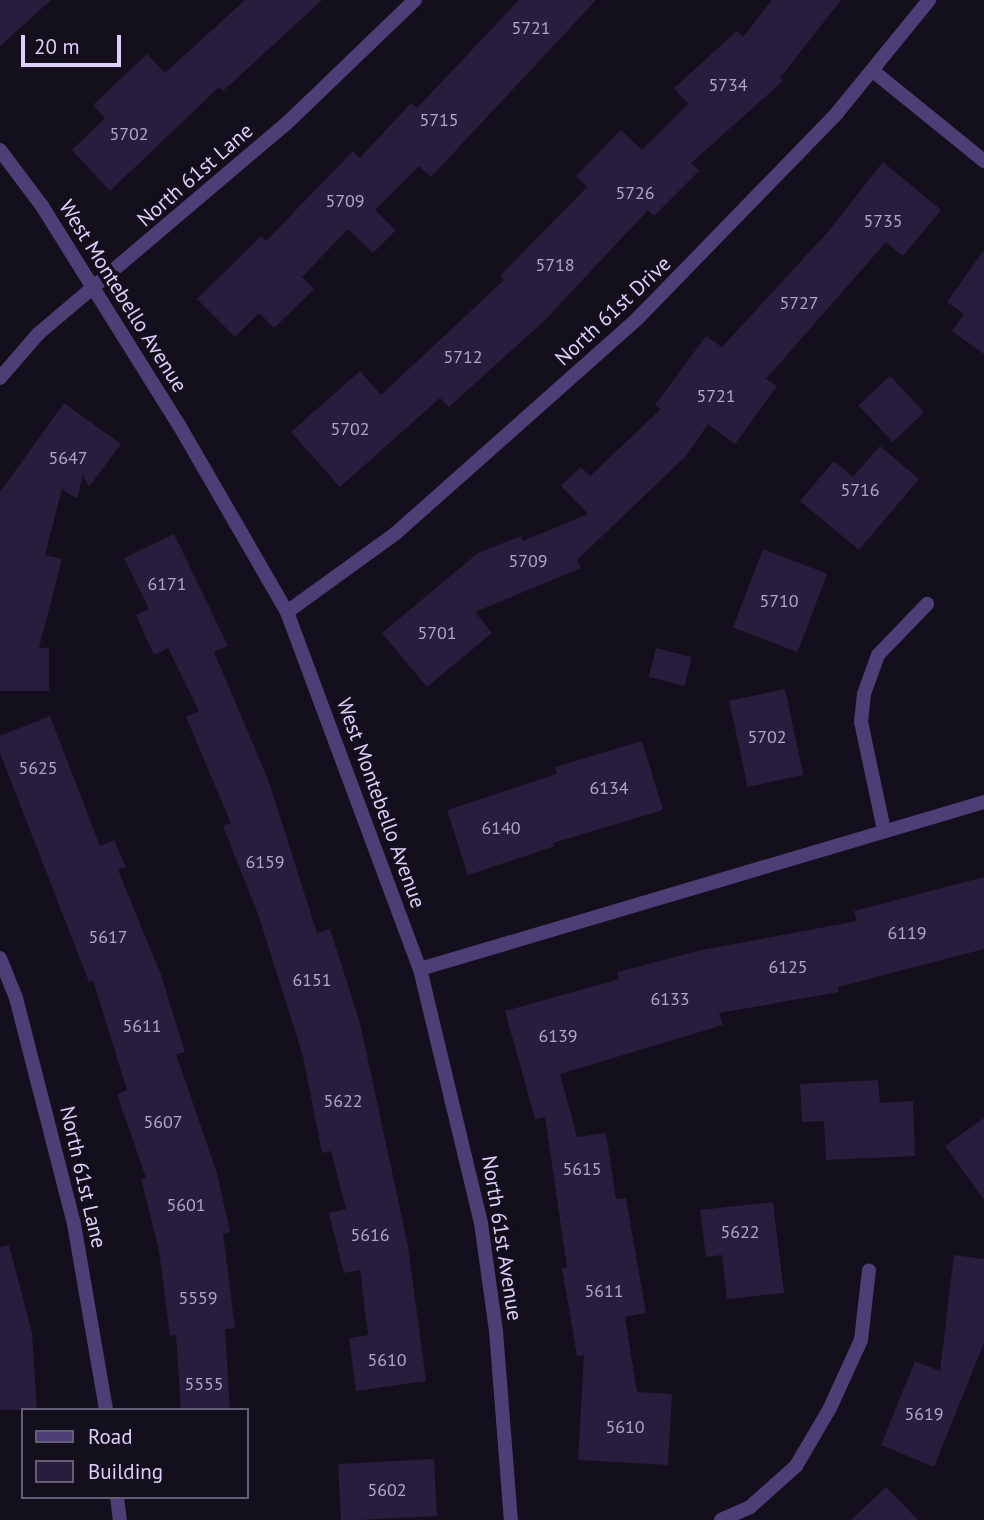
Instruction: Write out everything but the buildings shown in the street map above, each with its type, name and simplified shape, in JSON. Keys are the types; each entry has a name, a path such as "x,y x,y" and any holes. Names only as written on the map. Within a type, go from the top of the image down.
{"street":[{"name":"North 61st Lane","path":"0,378 38,334 286,124 415,0"},
{"name":"North 61st Drive","path":"287,612 396,533 637,319 712,246 873,72 929,0"},
{"path":"873,72 984,160"},
{"name":"West Montebello Avenue","path":"0,150 94,289 179,425 287,612 420,969"},
{"path":"884,830 861,722 864,694 878,655 927,604"},
{"path":"420,969 984,802"},
{"name":"North 61st Lane","path":"0,958 16,998 74,1224 106,1408"},
{"name":"North 61st Avenue","path":"420,969 481,1223 496,1331 511,1520"},
{"path":"721,1520 750,1507 796,1466 830,1408 861,1340 869,1270"},
{"path":"117,1499 120,1520"}]}
